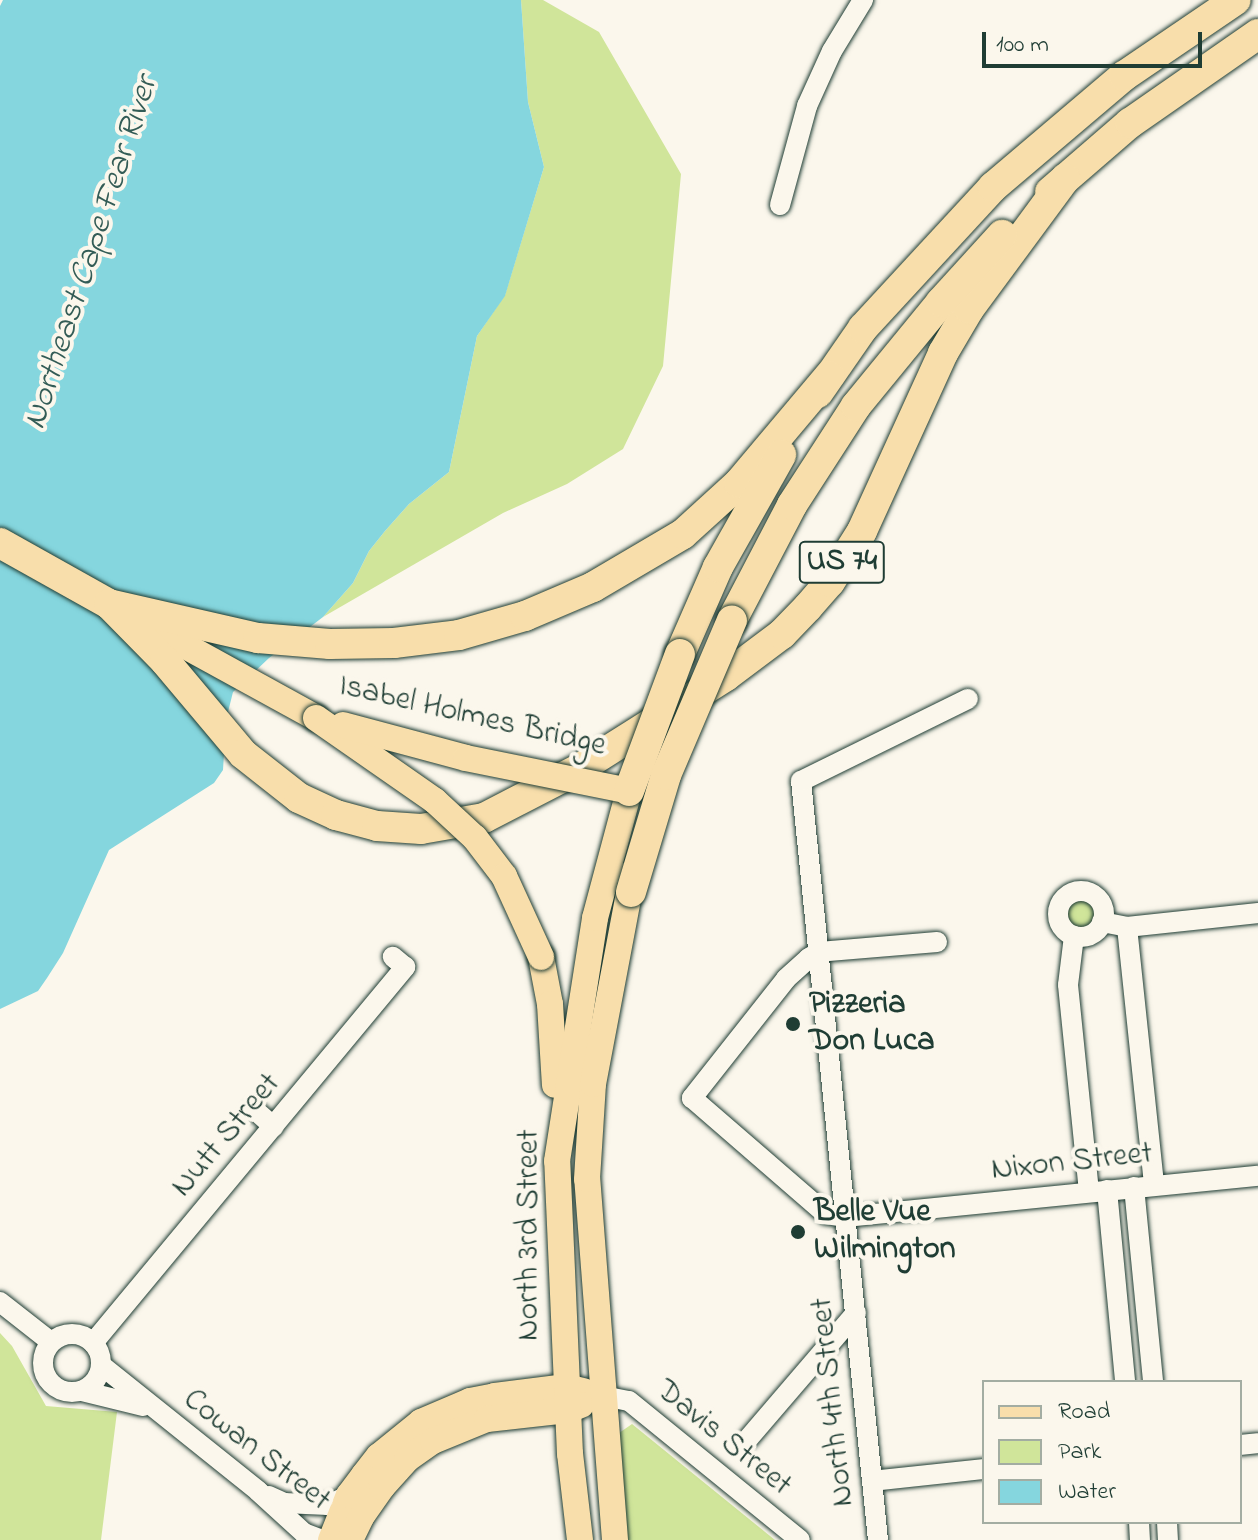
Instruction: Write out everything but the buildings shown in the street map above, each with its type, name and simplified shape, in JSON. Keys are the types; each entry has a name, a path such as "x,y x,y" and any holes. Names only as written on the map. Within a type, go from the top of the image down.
{"highway":[{"name":"US 74","path":"109,604 267,639 330,644 394,643 459,635 525,616 593,587 683,534 730,492 829,376 863,328 993,187 1124,76 1236,0"},
{"name":"US 74","path":"109,604 165,661 243,754 299,798 336,815 377,826 421,829 484,818 579,769 726,676 782,634 830,582 862,531 943,353 969,309 1065,179 1130,123 1258,34"},
{"path":"631,892 666,775 732,620 785,517 856,406 997,238 1065,179"},
{"path":"629,791 680,654 718,567 829,376"},
{"name":"Isabel Holmes Bridge","path":"0,543 109,604"}],"main road":[{"name":"Isabel Holmes Bridge","path":"109,604 316,718 466,758 629,791 637,808 631,892"},
{"path":"316,718 435,801 475,838 504,876 541,957 550,1004 557,1161"},
{"name":"North 3rd Street","path":"580,1540 567,1399 557,1161 595,918 629,791"},
{"name":"North 3rd Street","path":"615,1540 587,1179 593,1084 631,892"},
{"path":"331,1540 349,1495 389,1447 421,1422 445,1410 495,1396 567,1399 603,1396"},
{"path":"350,1540 361,1517 382,1487 407,1459 433,1441 487,1419 567,1399"}],"street":[{"path":"780,205 807,106 832,51 863,0"},
{"name":"North 4th Street","path":"878,1540 801,781 968,699"},
{"path":"1040,931 1067,930 1091,935 1102,922 1104,911 1100,900 1091,893 1080,891 1069,894 1061,902 1058,914 1067,930 1069,994 1125,1380"},
{"path":"1102,922 1127,927 1258,913"},
{"path":"1127,927 1153,1380"},
{"path":"845,1217 826,1214 692,1098 786,979 819,952 937,942"},
{"name":"Nutt Street","path":"93,1343 274,1127 399,962"},
{"path":"255,1110 274,1127"},
{"name":"Nixon Street","path":"845,1217 1258,1176"},
{"path":"0,1302 51,1342"},
{"path":"748,1439 856,1313"},
{"path":"69,1334 93,1343 101,1365 99,1376 82,1391 72,1393 53,1387 43,1370 42,1360 51,1342 69,1334"},
{"name":"Cowan Street","path":"101,1365 258,1491 304,1533 322,1540"},
{"name":"Cowan Street","path":"82,1391 154,1409"},
{"name":"Davis Street","path":"603,1396 629,1401 800,1540"},
{"path":"872,1481 982,1469"},
{"path":"258,1491 284,1503 312,1505 328,1505 349,1495"}],"green space":[{"path":"521,0 543,0 599,32 681,174 663,366 623,449 567,484 503,513 323,617 353,583 369,551 385,531 409,504 449,472 477,336 505,295 544,167 528,102"},
{"path":"1082,898 1093,902 1097,913 1093,924 1082,928 1071,924 1067,913 1071,902"},
{"path":"0,1333 12,1346 46,1406 117,1412 101,1540 0,1540"},
{"path":"632,1424 775,1540 627,1540 619,1433"}],"water":[{"name":"Northeast Cape Fear River","path":"3,0 521,0 528,102 544,167 505,296 477,336 449,472 409,504 385,531 369,551 353,583 323,617 269,658 233,692 226,720 223,770 214,783 109,850 63,953 47,978 38,991 0,1009 0,6"}],"place":[{"name":"Pizzeria Don Luca","path":"793,1024"},
{"name":"Belle Vue Wilmington","path":"798,1232"}]}
